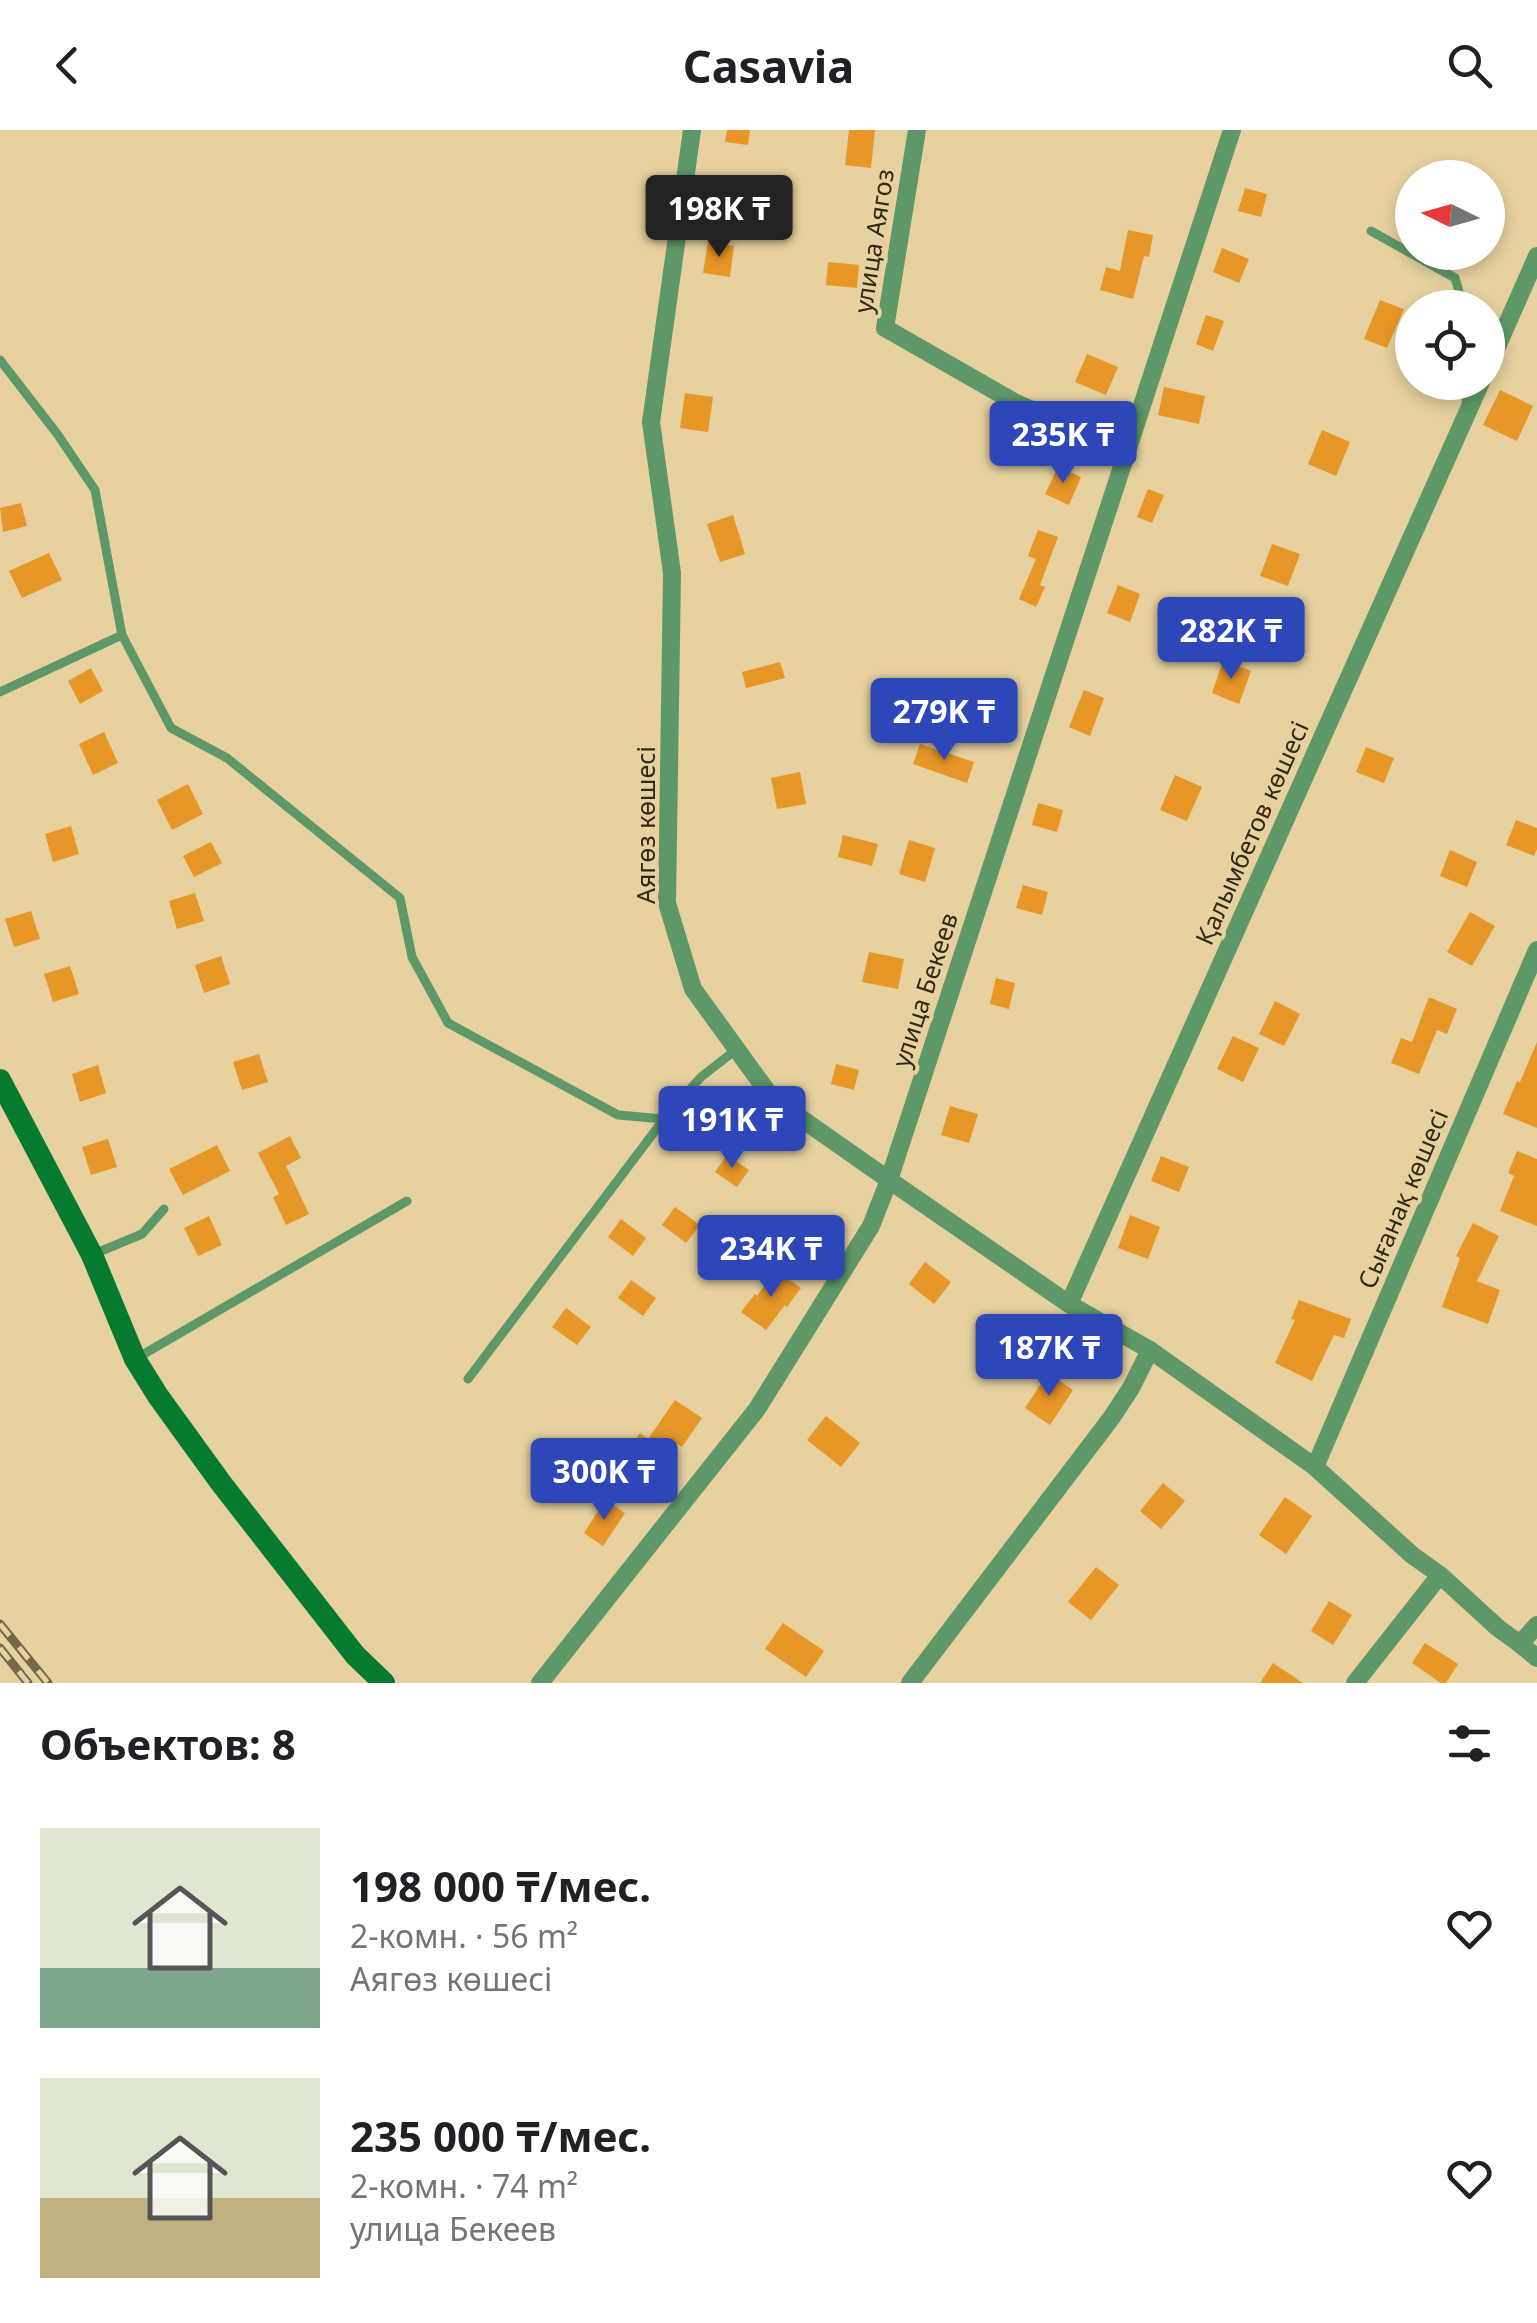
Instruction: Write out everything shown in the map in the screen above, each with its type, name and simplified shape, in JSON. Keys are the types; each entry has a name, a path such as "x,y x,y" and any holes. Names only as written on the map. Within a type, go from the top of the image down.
{"street":[{"name":"Аягөз көшесі","path":"692,130 650,422 672,573 667,903 693,989 772,1098 889,1180"},
{"name":"улица Аягоз","path":"916,130 885,328 1016,403 1127,452"},
{"name":"улица Бекеев","path":"889,1180 1232,130"},
{"path":"1505,328 1537,256"},
{"name":"Қалымбетов көшесі","path":"1068,1304 1472,400"},
{"name":"Сығанақ көшесі","path":"1315,1468 1537,950"},
{"path":"0,1080 92,1256 135,1359 158,1396 355,1655 384,1683"},
{"path":"540,1683 757,1409 871,1226 889,1180 1068,1304 1150,1350 1315,1468 1412,1555 1537,1658"},
{"path":"910,1683 1112,1418 1150,1350"},
{"path":"1355,1683 1440,1575"},
{"path":"1520,1644 1537,1625"}],"lane":[{"path":"1372,231 1455,278 1459,290"},
{"path":"0,360 95,490 122,636 171,728 227,758 400,898 412,957 448,1023 618,1115 664,1119"},
{"path":"1466,400 1466,414"},
{"path":"0,692 122,636"},
{"path":"468,1378 664,1119 701,1077 736,1049"},
{"path":"135,1359 407,1201"},
{"path":"92,1256 142,1234 164,1209"}],"building":[{"path":"727,130 750,130 748,145 725,142"},
{"path":"849,130 875,130 871,168 845,165"},
{"path":"1245,188 1267,194 1261,217 1238,211"},
{"path":"1128,230 1153,235 1133,299 1100,290 1106,267 1120,271"},
{"path":"708,242 734,246 730,277 703,273"},
{"path":"1222,248 1249,259 1239,283 1213,272"},
{"path":"828,262 859,265 857,288 826,285"},
{"path":"1380,300 1395,306 1395,330 1387,348 1364,339"},
{"path":"1206,315 1224,321 1213,351 1196,344"},
{"path":"1087,354 1118,367 1106,395 1075,382"},
{"path":"1164,387 1205,396 1199,424 1158,415"},
{"path":"1505,392 1533,406 1517,441 1483,425 1495,400 1505,400"},
{"path":"685,393 713,397 708,432 680,428"},
{"path":"1322,430 1350,442 1336,476 1308,464"},
{"path":"1058,467 1081,477 1069,505 1045,494"},
{"path":"1148,489 1164,495 1152,523 1137,517"},
{"path":"21,503 27,526 3,532 0,508"},
{"path":"733,515 745,554 720,562 707,524"},
{"path":"1038,530 1058,537 1036,607 1019,599 1036,559 1028,556"},
{"path":"1272,544 1300,554 1288,586 1260,576"},
{"path":"49,553 62,580 22,598 9,571"},
{"path":"1118,585 1140,594 1130,622 1107,613"},
{"path":"1223,661 1251,671 1239,704 1212,693"},
{"path":"780,662 785,678 746,688 742,672"},
{"path":"91,668 103,691 80,704 68,681"},
{"path":"1084,690 1104,698 1090,736 1069,727"},
{"path":"104,732 118,763 93,775 79,744"},
{"path":"920,744 974,762 967,783 913,764"},
{"path":"1366,747 1394,758 1384,783 1356,772"},
{"path":"800,772 806,804 777,809 771,778"},
{"path":"1175,775 1202,787 1187,821 1160,810"},
{"path":"188,784 203,814 172,830 157,800"},
{"path":"1038,803 1063,810 1057,832 1032,825"},
{"path":"1516,820 1537,828 1534,856 1506,845"},
{"path":"71,826 79,854 53,862 45,834"},
{"path":"843,835 878,844 872,866 838,857"},
{"path":"909,840 935,848 925,882 899,874"},
{"path":"211,842 222,863 194,877 183,856"},
{"path":"1450,850 1477,862 1467,887 1440,876"},
{"path":"1023,885 1048,892 1042,915 1016,908"},
{"path":"195,893 204,921 177,929 169,901"},
{"path":"31,911 40,939 14,947 5,919"},
{"path":"1470,912 1495,926 1472,966 1447,952"},
{"path":"869,952 904,959 898,989 862,982"},
{"path":"221,956 230,984 204,993 195,965"},
{"path":"70,966 79,994 53,1002 44,974"},
{"path":"996,978 1015,983 1009,1009 990,1004"},
{"path":"1429,997 1457,1009 1447,1034 1437,1030 1419,1074 1391,1063 1401,1038 1412,1042"},
{"path":"1275,1001 1300,1014 1284,1046 1259,1034"},
{"path":"1233,1036 1259,1048 1243,1082 1217,1069"},
{"path":"1537,1042 1537,1128 1503,1114"},
{"path":"259,1054 268,1082 242,1090 233,1062"},
{"path":"836,1064 859,1070 854,1090 831,1084"},
{"path":"98,1065 106,1093 80,1102 72,1074"},
{"path":"950,1106 978,1114 969,1143 941,1135"},
{"path":"290,1136 301,1158 286,1166 309,1214 286,1225 273,1197 279,1194 258,1153"},
{"path":"108,1139 117,1167 91,1175 82,1147"},
{"path":"217,1145 230,1171 183,1195 169,1169"},
{"path":"1517,1151 1537,1159 1537,1226 1500,1211 1514,1176 1508,1173"},
{"path":"727,1155 749,1170 737,1187 715,1172"},
{"path":"1161,1156 1189,1167 1179,1192 1151,1181"},
{"path":"675,1207 700,1225 686,1243 662,1225"},
{"path":"1130,1215 1160,1227 1148,1259 1118,1248"},
{"path":"209,1216 222,1245 198,1256 184,1228"},
{"path":"621,1219 646,1238 633,1256 608,1237"},
{"path":"811,1223 836,1241 822,1260 797,1241"},
{"path":"1473,1223 1499,1236 1477,1281 1500,1290 1488,1324 1442,1307 1460,1258 1456,1256"},
{"path":"925,1262 951,1282 934,1304 909,1284"},
{"path":"776,1270 801,1288 766,1330 741,1312"},
{"path":"631,1280 656,1298 643,1316 618,1298"},
{"path":"1299,1300 1351,1319 1344,1338 1334,1335 1312,1381 1275,1363 1295,1320 1291,1319"},
{"path":"566,1308 591,1327 577,1345 552,1327"},
{"path":"1048,1373 1073,1390 1050,1425 1025,1408"},
{"path":"675,1400 702,1418 682,1447 672,1441 652,1469 627,1451 640,1433 648,1439"},
{"path":"826,1416 860,1443 841,1467 807,1440"},
{"path":"1163,1483 1185,1501 1161,1529 1140,1511"},
{"path":"1285,1497 1312,1516 1286,1554 1259,1535"},
{"path":"605,1500 625,1513 603,1546 584,1533"},
{"path":"1096,1567 1119,1585 1091,1620 1068,1602"},
{"path":"1329,1601 1352,1615 1333,1645 1311,1631"},
{"path":"783,1623 824,1651 806,1677 765,1649"},
{"path":"1425,1643 1458,1664 1446,1683 1412,1663"},
{"path":"1273,1663 1303,1683 1260,1683"}],"railway":[{"path":"0,1624 48,1683"},
{"path":"0,1648 28,1683"}]}
